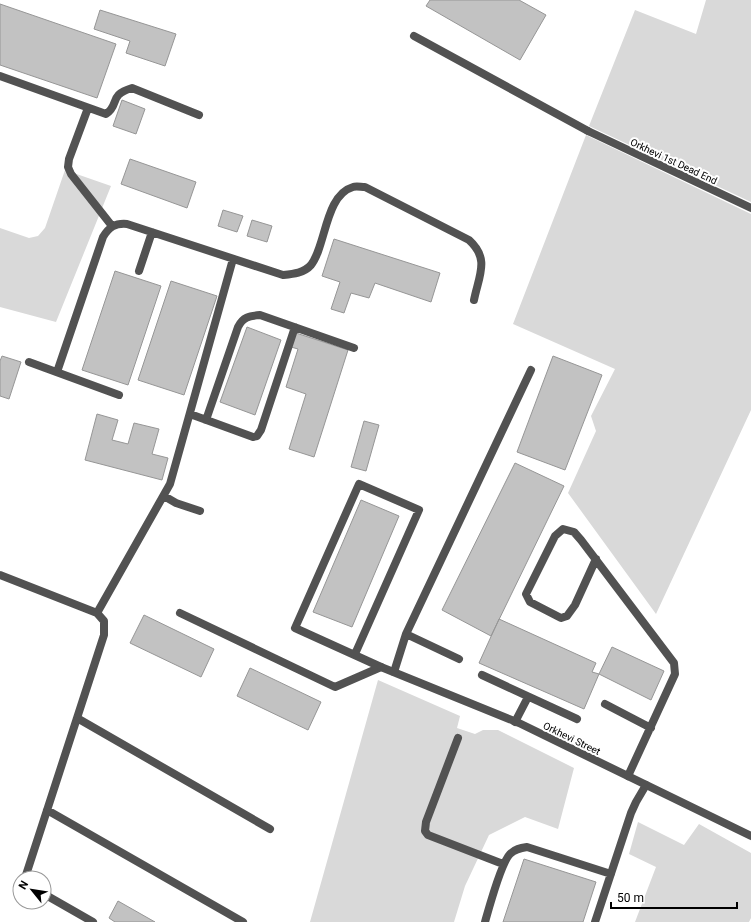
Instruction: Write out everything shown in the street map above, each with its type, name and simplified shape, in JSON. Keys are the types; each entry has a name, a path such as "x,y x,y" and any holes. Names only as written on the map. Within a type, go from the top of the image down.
{"street":[{"name":"Orkhevi 1st Dead End","path":"414,36 588,132 751,208"},
{"path":"0,76 106,114 111,111 118,93 132,88 199,115"},
{"path":"88,108 69,159 68,167 71,174 112,226"},
{"path":"57,372 103,237 112,226 119,224 127,224 283,275 294,274 303,272 311,264 316,255 329,214 337,199 353,187 365,187 469,240 476,246 481,254 483,262 474,300"},
{"path":"139,271 152,232"},
{"path":"97,613 164,496 173,476 233,259"},
{"path":"206,420 238,327 241,321 250,316 260,315 354,348"},
{"path":"190,414 253,437 258,436 295,327"},
{"path":"28,362 119,395"},
{"path":"394,672 406,634 531,370"},
{"name":"Orkhevi Street","path":"355,654 419,510 359,484 295,628 381,667 515,722 751,836"},
{"path":"164,496 176,503 200,511"},
{"path":"596,559 575,605 567,616 561,618 530,602 526,594 555,536 563,529 574,532 596,559 674,663 676,674 628,776"},
{"path":"0,575 97,613 104,621 104,635 28,870"},
{"path":"180,613 336,687 381,667"},
{"path":"406,634 459,659"},
{"path":"482,675 577,719"},
{"path":"515,722 528,697"},
{"path":"605,704 651,728"},
{"path":"77,718 270,828"},
{"path":"458,738 426,822 425,830 428,835 503,864"},
{"path":"595,922 631,813 646,785"},
{"path":"47,810 243,922"},
{"path":"485,922 503,864 509,855 517,848 527,847 611,874"},
{"path":"52,899 93,922"}],"shaded area":[{"path":"706,0 751,0 751,202 589,126 635,10 696,34"},
{"path":"586,135 751,214 751,410 656,614 568,493 596,431 591,416 615,369 513,324"},
{"path":"65,170 111,186 56,322 0,307 0,228 29,238 38,236 45,228"},
{"path":"378,680 460,716 457,728 475,734 483,730 498,730 574,768 558,829 525,817 489,835 465,886 454,922 310,922"},
{"path":"638,822 684,845 699,824 751,853 751,918 749,922 635,922 656,867 629,854"}],"building":[{"path":"430,0 519,0 546,15 520,60 426,6"},
{"path":"0,4 116,44 97,98 0,65"},
{"path":"100,10 176,34 165,66 126,53 130,41 94,29"},
{"path":"122,100 145,109 136,134 113,126"},
{"path":"130,159 196,182 187,208 121,184"},
{"path":"223,210 243,216 237,232 218,226"},
{"path":"252,220 272,226 267,242 247,236"},
{"path":"334,239 440,273 431,302 375,283 369,298 351,293 344,313 331,309 340,282 322,276"},
{"path":"115,271 161,286 128,385 82,370"},
{"path":"171,281 217,296 184,395 138,380"},
{"path":"247,327 281,340 255,415 220,402"},
{"path":"296,333 348,350 314,457 289,449 306,394 286,387 298,349 291,347"},
{"path":"2,356 21,362 9,399 0,396 0,361"},
{"path":"553,356 602,375 565,470 517,452"},
{"path":"97,414 118,420 112,440 128,444 134,423 159,429 152,454 168,458 162,480 85,460"},
{"path":"364,421 379,425 366,471 351,467"},
{"path":"515,463 564,486 491,636 442,610"},
{"path":"361,500 399,516 352,627 313,612"},
{"path":"144,615 214,649 201,677 130,643"},
{"path":"499,619 596,663 592,672 599,674 584,709 479,663"},
{"path":"612,647 664,671 651,700 599,674"},
{"path":"250,668 321,702 308,730 237,696"},
{"path":"524,859 596,882 583,922 503,922"},
{"path":"118,901 155,922 115,922 109,918"}]}
